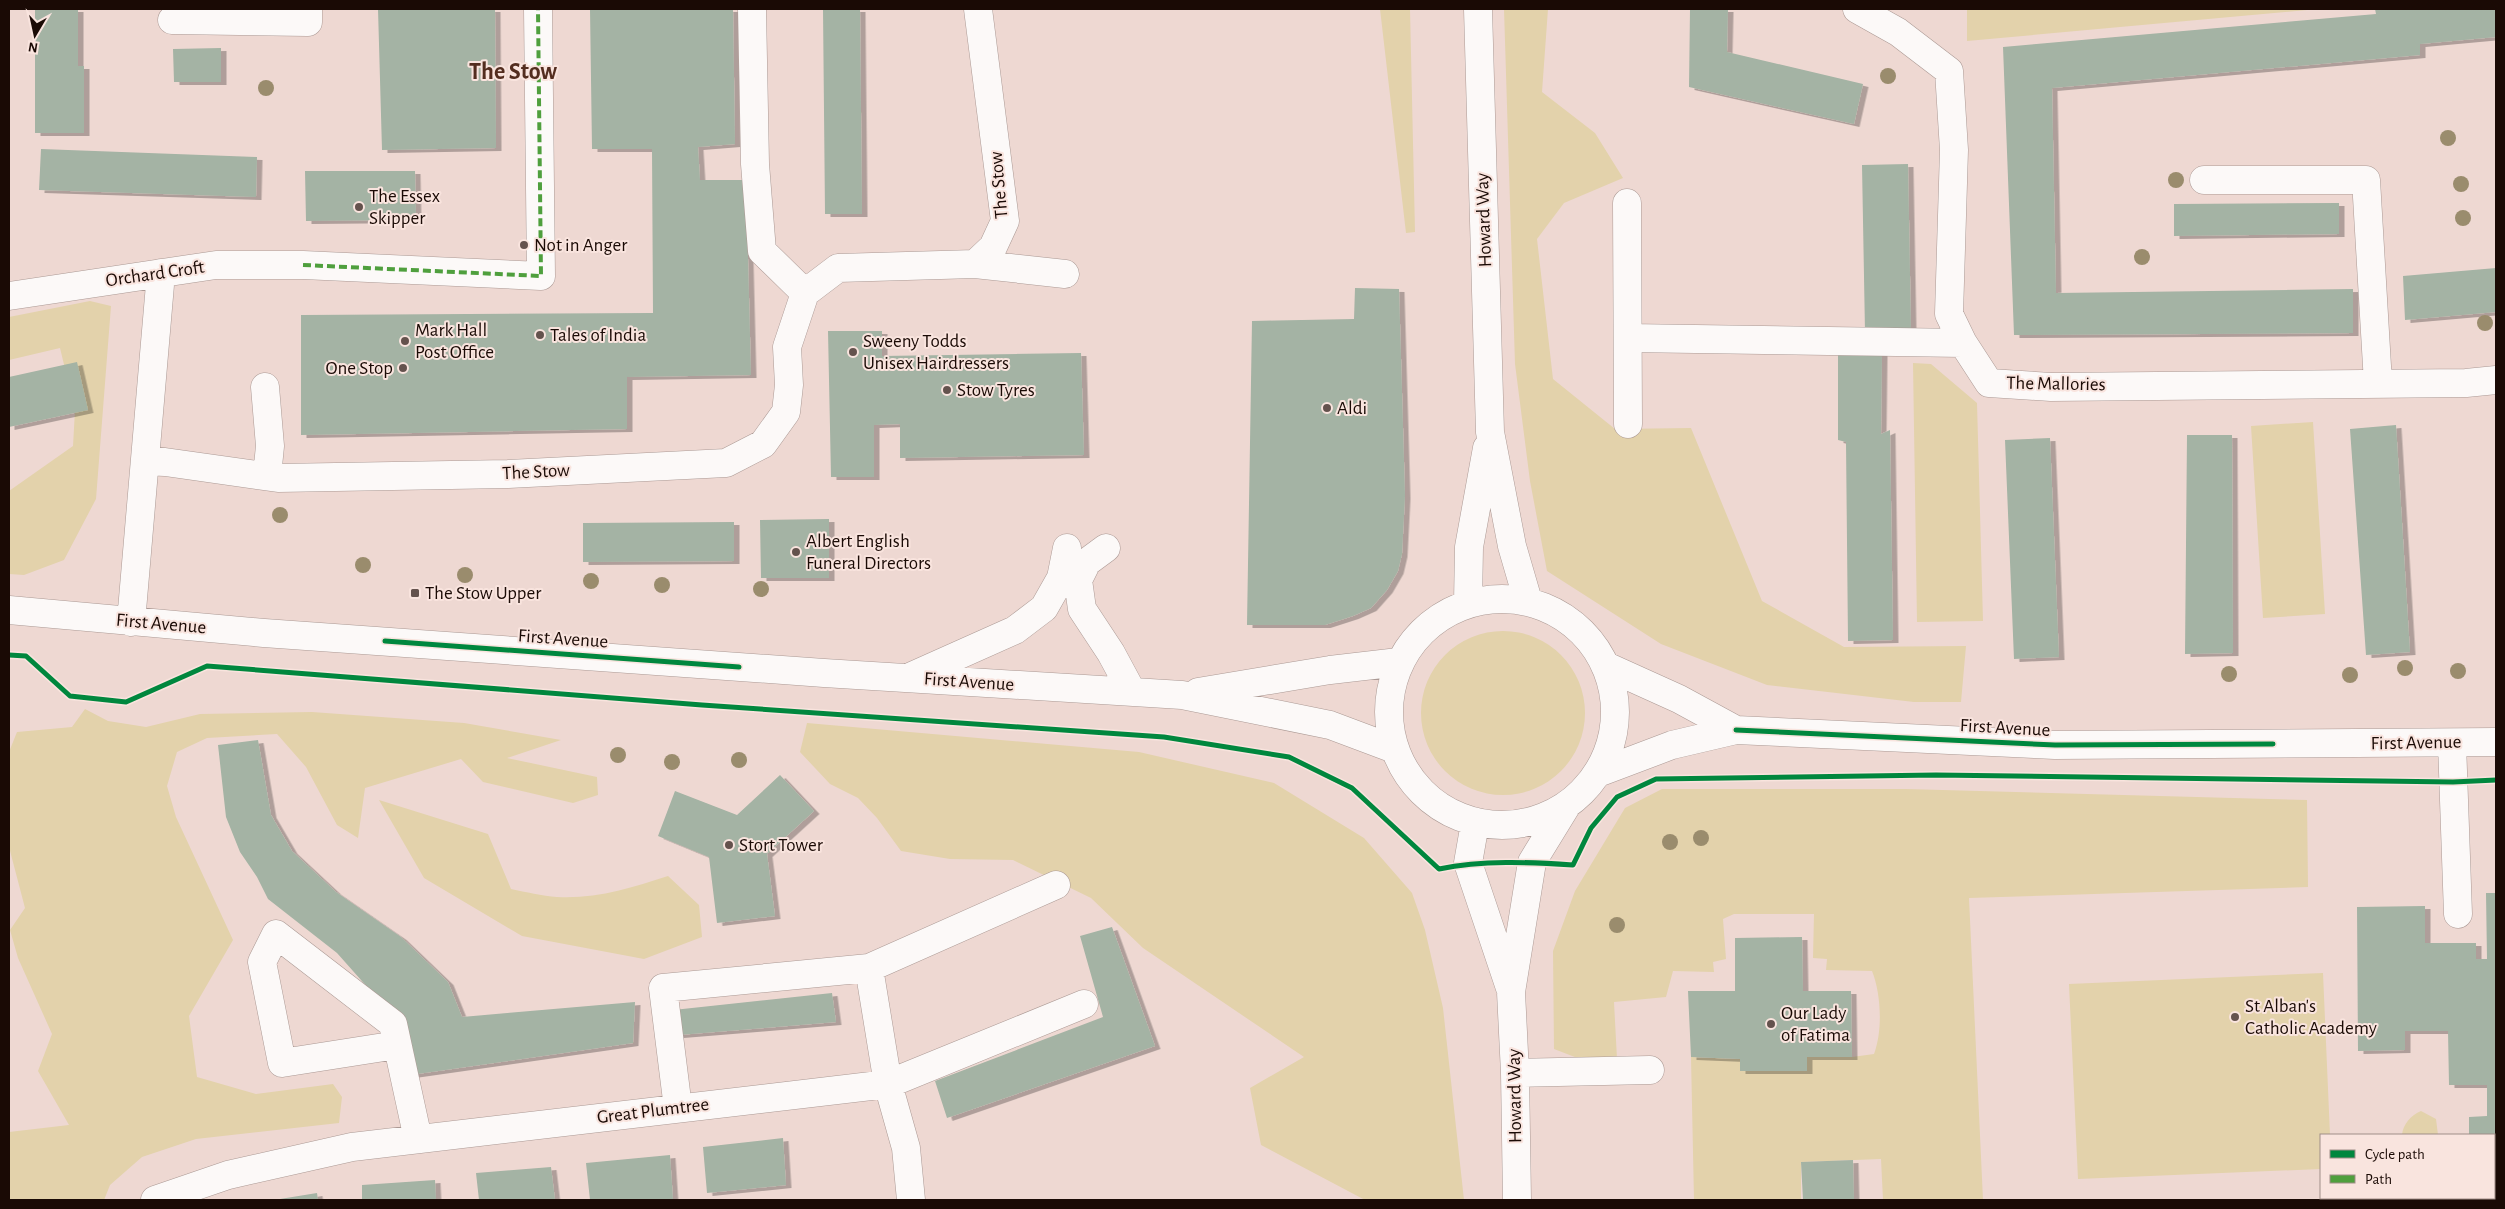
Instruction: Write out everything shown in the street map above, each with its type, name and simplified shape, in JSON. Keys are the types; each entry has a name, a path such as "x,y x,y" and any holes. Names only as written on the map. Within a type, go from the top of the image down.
{"street":[{"path":"172,20 308,22 308,9"},
{"name":"Orchard Croft","path":"9,296 216,265 303,265 541,276 538,9"},
{"path":"752,9 756,164 762,251 805,293 838,268 975,264 1065,274"},
{"name":"The Stow","path":"975,264 993,246 1006,221 978,9"},
{"name":"Howard Way","path":"1478,9 1490,432 1512,546 1528,601"},
{"name":"The Mallories","path":"1857,9 1898,32 1949,71 1954,150 1949,314 1963,343 1989,383 2051,387 2378,384 2496,380"},
{"path":"2204,180 2366,180 2378,384"},
{"path":"1627,203 1628,424"},
{"path":"132,622 161,273"},
{"name":"The Stow","path":"145,461 278,478 508,474 726,463 763,444 786,412 789,385 787,347 805,293"},
{"path":"1628,338 1963,343"},
{"path":"265,387 270,446 267,476"},
{"name":"Howard Way","path":"1468,603 1469,547 1490,432"},
{"path":"909,678 1015,630 1044,608 1061,578 1067,548"},
{"path":"1106,548 1087,562 1078,580 1082,610 1111,653 1132,692"},
{"path":"1497,598 1528,601 1560,614 1587,637 1606,666 1615,702 1612,739 1598,774 1584,791 1567,805 1538,820 1507,826 1475,823 1440,807 1412,783 1394,749 1388,720 1390,690 1399,662 1416,636 1440,616 1468,603 1497,598"},
{"name":"First Avenue","path":"9,610 132,622 909,678 1182,694 1330,725 1394,749"},
{"name":"First Avenue","path":"1182,694 1330,670 1399,662"},
{"name":"First Avenue","path":"1606,666 1679,699 1736,730"},
{"name":"First Avenue","path":"1598,774 1672,745 1736,730 2055,745 2496,742"},
{"path":"2452,743 2458,914"},
{"name":"Howard Way","path":"1517,1200 1515,1073 1511,992 1532,862 1567,805"},
{"name":"Howard Way","path":"1475,823 1468,863 1511,992"},
{"path":"678,1108 663,988 869,968 1056,885"},
{"path":"397,1045 282,1063 262,962 276,934 393,1024 418,1139"},
{"path":"869,968 888,1084 906,1148 911,1200"},
{"name":"Great Plumtree","path":"155,1200 228,1175 352,1147 888,1084 1084,1004"},
{"path":"1515,1073 1650,1070"}],"shaded area":[{"path":"1380,9 1410,9 1415,232 1406,233"},
{"path":"1504,9 1548,9 1542,92 1595,133 1623,178 1564,203 1537,239 1553,379 1615,429 1691,428 1762,601 1844,647 1966,646 1961,702 1914,702 1767,685 1661,644 1547,571 1530,481 1515,364"},
{"path":"1967,9 2318,9 1967,41"},
{"path":"90,301 111,306 96,499 64,560 24,575 9,574 9,491 73,446 75,410 60,348 9,360 9,317"},
{"path":"1913,363 1931,364 1977,403 1983,621 1917,622"},
{"path":"2313,422 2325,614 2263,618 2251,426"},
{"path":"1511,631 1534,637 1549,645 1561,655 1571,667 1582,689 1585,713 1582,737 1571,759 1561,771 1549,781 1527,792 1495,795 1479,792 1457,781 1435,759 1424,737 1421,705 1424,689 1435,667 1457,645 1479,634"},
{"path":"85,709 108,721 146,727 200,714 312,712 464,723 561,740 507,758 597,777 598,795 573,803 483,782 461,759 365,788 358,838 337,825 306,767 277,734 207,738 177,752 167,786 176,817 233,940 189,1016 197,1077 256,1094 333,1084 342,1097 339,1123 196,1139 142,1157 110,1185 104,1200 9,1200 9,1132 69,1125 38,1071 52,1034 18,958 10,930 25,908 9,847 9,752 17,732 72,727"},
{"path":"807,723 1139,752 1274,783 1364,838 1412,893 1425,930 1443,1008 1464,1200 1365,1200 1261,1145 1250,1088 1304,1057 1143,948 1091,898 1013,860 950,859 901,851 877,818 858,798 830,784 800,752"},
{"path":"1662,789 1906,789 2307,800 2308,887 1969,898 1983,1200 1883,1200 1881,1159 1801,1162 1801,1200 1694,1200 1691,1057 1740,1059 1740,1071 1806,1071 1807,1057 1852,1057 1874,1054 1879,1034 1880,1012 1872,971 1826,970 1827,959 1813,958 1814,914 1734,914 1723,919 1726,959 1713,962 1714,972 1673,971 1666,997 1614,1002 1617,1059 1580,1059 1554,1049 1553,951 1575,891 1625,808"},
{"path":"379,800 488,834 511,889 551,896 586,896 627,888 668,876 699,905 702,937 644,959 522,936 424,878"},
{"path":"2323,973 2330,1134 2320,1134 2320,1169 2078,1179 2069,984"},
{"path":"2421,1111 2436,1119 2438,1134 2402,1134 2408,1120"},
{"path":"2496,1178 2496,1200 2347,1200 2495,1199"}],"building":[{"path":"35,9 78,9 78,66 84,66 84,133 35,133"},
{"path":"378,9 495,9 496,148 382,150"},
{"path":"590,9 733,9 735,144 698,147 700,180 746,180 751,375 627,377 627,429 301,435 301,315 653,313 652,149 592,149"},
{"path":"823,9 860,9 862,214 825,214"},
{"path":"1690,9 1728,9 1727,52 1863,84 1854,124 1689,87"},
{"path":"2375,9 2496,9 2496,37 2420,44 2420,55 2052,88 2056,293 2353,289 2353,333 2014,335 2003,47 2376,14"},
{"path":"221,48 221,82 174,82 173,49"},
{"path":"41,149 257,157 256,197 39,190"},
{"path":"1908,164 1911,330 1865,332 1862,165"},
{"path":"305,171 415,171 416,220 306,221"},
{"path":"2339,203 2339,234 2174,236 2174,204"},
{"path":"2496,268 2496,312 2405,320 2403,276"},
{"name":"Aldi","path":"1355,288 1399,289 1405,496 1402,554 1398,571 1387,590 1371,608 1353,616 1325,625 1247,625 1252,321 1354,319"},
{"path":"828,331 882,331 882,356 1081,353 1084,455 900,458 900,424 874,425 874,477 831,477"},
{"path":"1838,352 1882,352 1881,434 1890,430 1893,640 1848,641 1846,442 1838,440"},
{"path":"77,362 88,410 9,427 9,377"},
{"path":"2396,425 2410,652 2366,655 2350,429"},
{"path":"2187,435 2232,435 2233,653 2185,654"},
{"path":"2050,438 2059,657 2014,659 2005,440"},
{"path":"829,519 829,578 761,578 760,520"},
{"path":"734,522 734,561 583,562 583,523"},
{"path":"258,740 271,815 292,851 336,892 401,937 448,982 462,1017 635,1002 633,1043 410,1075 369,989 337,953 268,899 257,877 240,852 226,817 218,745"},
{"name":"Stort Tower","path":"780,775 814,811 767,854 775,916 717,923 709,857 658,836 675,791 737,815"},
{"path":"2486,893 2496,893 2496,1162 2495,1134 2469,1134 2469,1117 2487,1116 2487,1085 2449,1085 2448,1031 2405,1031 2405,1050 2358,1051 2357,907 2425,906 2425,943 2476,943 2476,959 2487,959"},
{"path":"1112,927 1155,1046 947,1118 935,1081 1103,1017 1080,936"},
{"name":"Our Lady of Fatima","path":"1802,937 1803,991 1851,991 1852,1057 1807,1057 1807,1071 1740,1071 1740,1059 1691,1057 1688,991 1735,991 1735,938"},
{"path":"832,993 836,1022 666,1036 664,1011"},
{"path":"783,1138 786,1185 707,1193 703,1147"},
{"path":"670,1155 673,1200 590,1200 586,1163"},
{"path":"1853,1160 1854,1200 1803,1200 1801,1162"},
{"path":"551,1167 555,1200 479,1200 476,1173"},
{"path":"435,1180 436,1200 362,1200 362,1185"},
{"path":"317,1193 318,1200 280,1200 280,1199"}],"marked path":[{"path":"303,265 541,276 538,9"}],"cycle path":[{"path":"385,641 739,667"},
{"path":"9,655 26,656 70,696 126,702 207,666 702,705 1164,737 1289,757 1352,788 1439,869 1489,863 1573,865 1591,828 1617,797 1656,779 1936,775 2453,782 2496,780"},
{"path":"1736,730 2055,745 2273,744"}],"place":[{"name":"The Essex Skipper","path":"359,207"},
{"name":"Not in Anger","path":"524,245"},
{"name":"Tales of India","path":"540,335"},
{"name":"Mark Hall Post Office","path":"405,341"},
{"name":"Sweeny Todds Unisex Hairdressers","path":"853,352"},
{"name":"One Stop","path":"403,368"},
{"name":"Stow Tyres","path":"947,390"},
{"name":"Aldi","path":"1327,408"},
{"name":"Albert English Funeral Directors","path":"796,552"},
{"name":"The Stow Upper","path":"415,593"},
{"name":"Stort Tower","path":"729,845"},
{"name":"St Alban's Catholic Academy","path":"2235,1017"},
{"name":"Our Lady of Fatima","path":"1771,1024"}],"district":[{"name":"The Stow","path":"513,72"}]}
